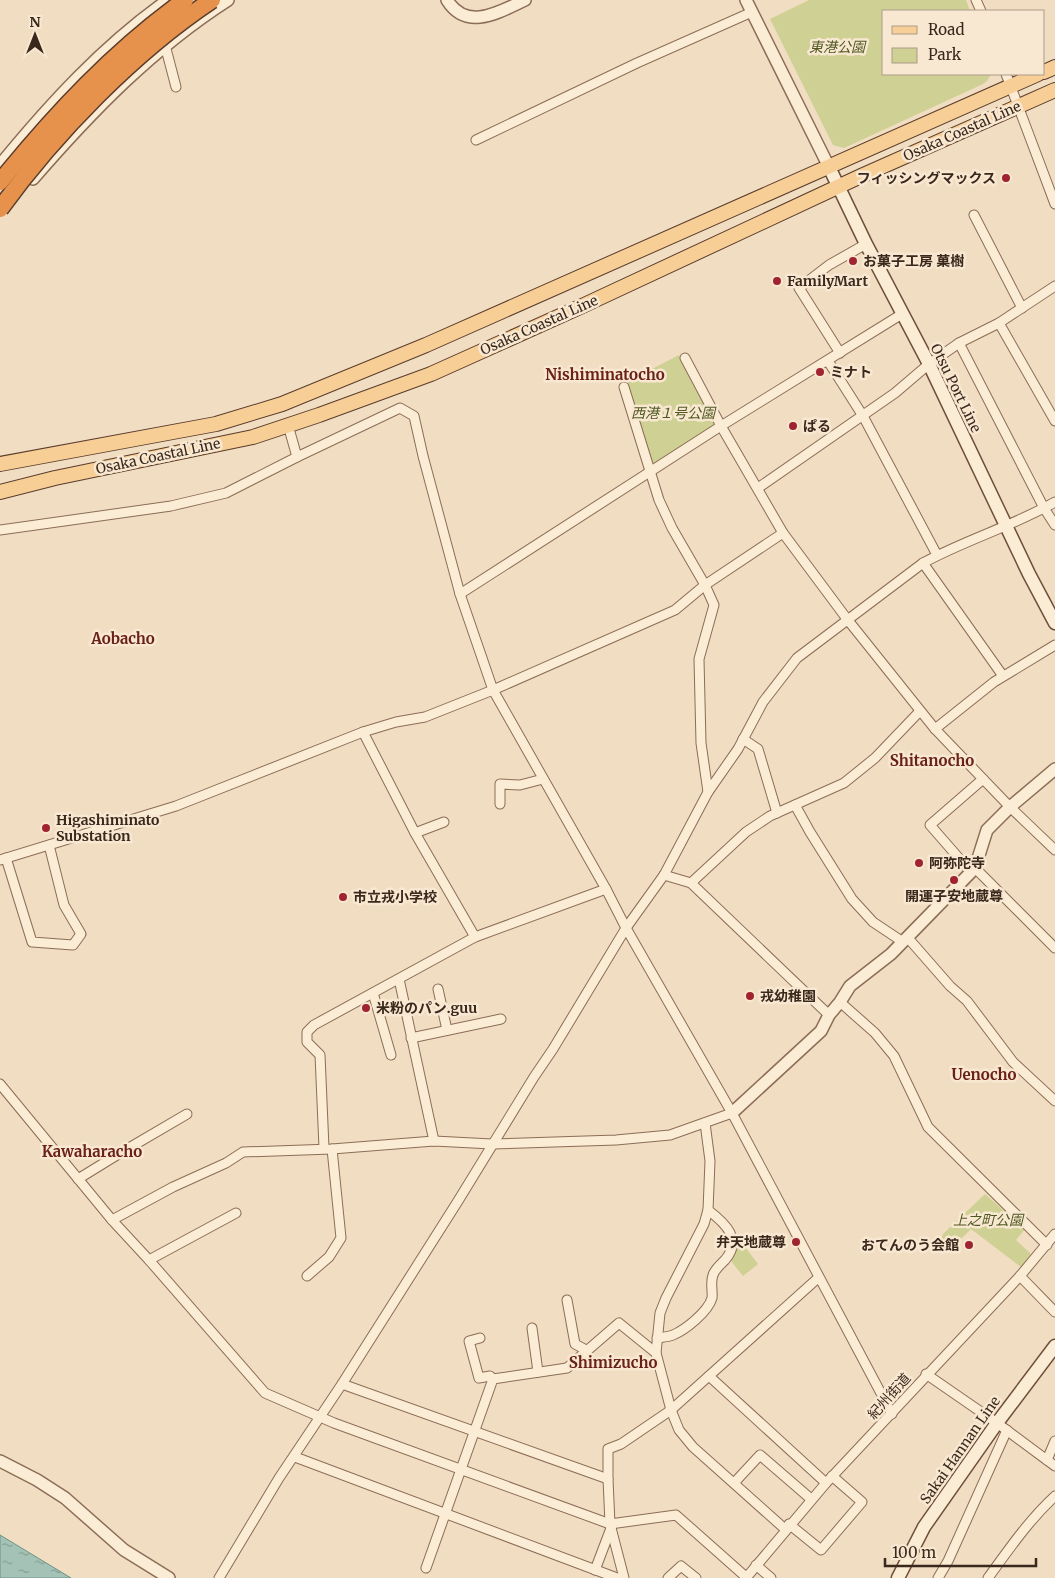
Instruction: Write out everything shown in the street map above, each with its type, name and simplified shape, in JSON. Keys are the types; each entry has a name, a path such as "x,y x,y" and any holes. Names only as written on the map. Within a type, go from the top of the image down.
{"highway":[{"path":"0,182 64,106 169,0"},
{"path":"103,68 186,0"},
{"path":"0,209 42,156 114,81 155,43 212,0"},
{"path":"114,81 198,16 227,0"}],"main road":[{"name":"Osaka Coastal Line","path":"0,464 216,424 282,404 426,345 829,167 1008,80 1033,75"},
{"name":"Osaka Coastal Line","path":"0,492 64,476 253,437 431,374 838,187 1055,90"},
{"name":"Otsu Port Line","path":"829,167 866,244 929,364 1006,527 1055,623"},
{"name":"Sakai Hannan Line","path":"898,1578 924,1527 1002,1426 1055,1346"}],"street":[{"path":"0,165 61,95 153,5 169,0"},
{"path":"0,217 89,116 126,80 165,45 227,0"},
{"path":"447,0 452,8 465,16 477,18 493,15 526,0"},
{"path":"746,0 829,167"},
{"path":"153,5 176,87"},
{"path":"476,140 637,63 752,12"},
{"path":"1008,80 1055,204"},
{"path":"974,215 1022,308"},
{"path":"840,353 799,288 830,264 866,244"},
{"path":"758,488 895,393 929,364 959,343 999,323 1055,286"},
{"path":"460,594 561,531 721,426 902,314"},
{"path":"999,323 1055,421"},
{"path":"959,343 1044,508 1055,525"},
{"path":"685,358 721,426 783,533 847,619 935,729 1055,850"},
{"path":"828,361 863,416 937,555"},
{"path":"624,387 660,500 672,528 706,585 714,605 700,659 701,743 708,792"},
{"path":"0,530 171,506 226,493 297,456 400,408 414,416 422,456 460,594 494,690 626,928 732,1113 818,1278 892,1414"},
{"path":"288,425 297,456"},
{"path":"219,1578 280,1478 458,1201 626,928 664,875 708,792 743,739 763,702 797,658 923,563 937,555 1006,527 1055,502"},
{"path":"49,845 64,905 81,934 73,945 32,942 3,859 176,806 363,732 396,722 425,717 494,690 675,610 706,585 783,533"},
{"path":"923,563 1004,676"},
{"path":"935,729 1004,676 1055,645"},
{"path":"691,883 746,832 795,804 844,783 875,758 920,712"},
{"path":"363,732 415,833 475,937"},
{"path":"743,739 758,749 777,813"},
{"path":"112,1220 173,1187 226,1163 243,1152 434,1141 492,1144 616,1140 670,1135 732,1113 821,1030 829,1014 840,1002 850,986 891,954 973,870 988,830 1010,806 1055,769"},
{"path":"500,804 500,784 520,785 543,779"},
{"path":"983,779 930,825 973,870 1055,948"},
{"path":"795,804 810,832 852,899 873,922 905,940 966,1001 984,1022 1012,1062 1055,1101"},
{"path":"415,833 444,822"},
{"path":"664,875 691,883 829,1014"},
{"path":"307,1276 329,1257 341,1238 328,1148 320,1055 307,1042 307,1032 314,1025 475,937 606,889"},
{"path":"399,979 434,1141"},
{"path":"438,990 447,1030"},
{"path":"372,993 391,1055"},
{"path":"840,1002 875,1032 894,1056 928,1127 1047,1245"},
{"path":"411,1038 501,1019"},
{"path":"0,1084 112,1220 265,1393 320,1417 610,1526 676,1515 746,1578"},
{"path":"78,1179 187,1114"},
{"path":"705,1123 710,1161 708,1210 704,1224 660,1313 657,1338 656,1353 671,1410 679,1430 693,1447 787,1527 820,1550 862,1502 829,1479 708,1376"},
{"path":"657,1338 672,1335 682,1330 709,1306 712,1297 713,1274 731,1251 733,1241 729,1232 721,1220 708,1210"},
{"path":"149,1260 236,1213"},
{"name":"紀州街道","path":"746,1578 829,1479 1020,1276 1055,1234"},
{"path":"1020,1276 1055,1312"},
{"path":"624,1578 610,1526 608,1449 621,1444 671,1410 818,1278"},
{"path":"567,1300 576,1344 586,1350"},
{"path":"480,1338 469,1342 478,1378 490,1376 494,1379 567,1368 619,1323 656,1353"},
{"path":"532,1328 538,1372"},
{"path":"926,1374 1002,1426 1055,1466"},
{"path":"426,1568 494,1379"},
{"path":"342,1384 608,1479"},
{"path":"938,1578 948,1561 1002,1426"},
{"path":"1047,1460 1055,1441"},
{"path":"734,1483 760,1455 812,1499"},
{"path":"295,1457 617,1578"},
{"path":"0,1461 37,1480 65,1498 124,1550 169,1578"},
{"path":"988,1578 1021,1532 1055,1496"},
{"path":"595,1570 610,1526"},
{"path":"756,1565 771,1578"},
{"path":"668,1578 681,1566 696,1578"}],"green space":[{"name":"東港公園","path":"809,0 966,0 970,10 882,10 882,75 990,75 983,84 844,148 833,145 770,19"},
{"name":"西港１号公園","path":"679,355 717,425 653,466 627,382"},
{"name":"上之町公園","path":"985,1194 1025,1229 1016,1240 1031,1254 1021,1267 971,1229 953,1247 941,1241 943,1234"},
{"path":"739,1239 758,1264 743,1276 731,1261"}],"water":[{"path":"0,1535 71,1578 0,1578"}],"place":[{"name":"フィッシングマックス","path":"1006,178"},
{"name":"お菓子工房 菓樹","path":"853,261"},
{"name":"FamilyMart","path":"777,281"},
{"name":"ミナト","path":"820,372"},
{"name":"ぱる","path":"793,426"},
{"name":"Higashiminato Substation","path":"46,828"},
{"name":"阿弥陀寺","path":"919,863"},
{"name":"開運子安地蔵尊","path":"954,880"},
{"name":"市立戎小学校","path":"343,897"},
{"name":"戎幼稚園","path":"750,996"},
{"name":"米粉のパン.guu","path":"366,1008"},
{"name":"弁天地蔵尊","path":"796,1242"},
{"name":"おてんのう会館","path":"969,1245"}],"district":[{"name":"Nishiminatocho","path":"605,375"},
{"name":"Aobacho","path":"123,639"},
{"name":"Shitanocho","path":"932,761"},
{"name":"Uenocho","path":"984,1075"},
{"name":"Kawaharacho","path":"92,1152"},
{"name":"Shimizucho","path":"613,1363"}]}
